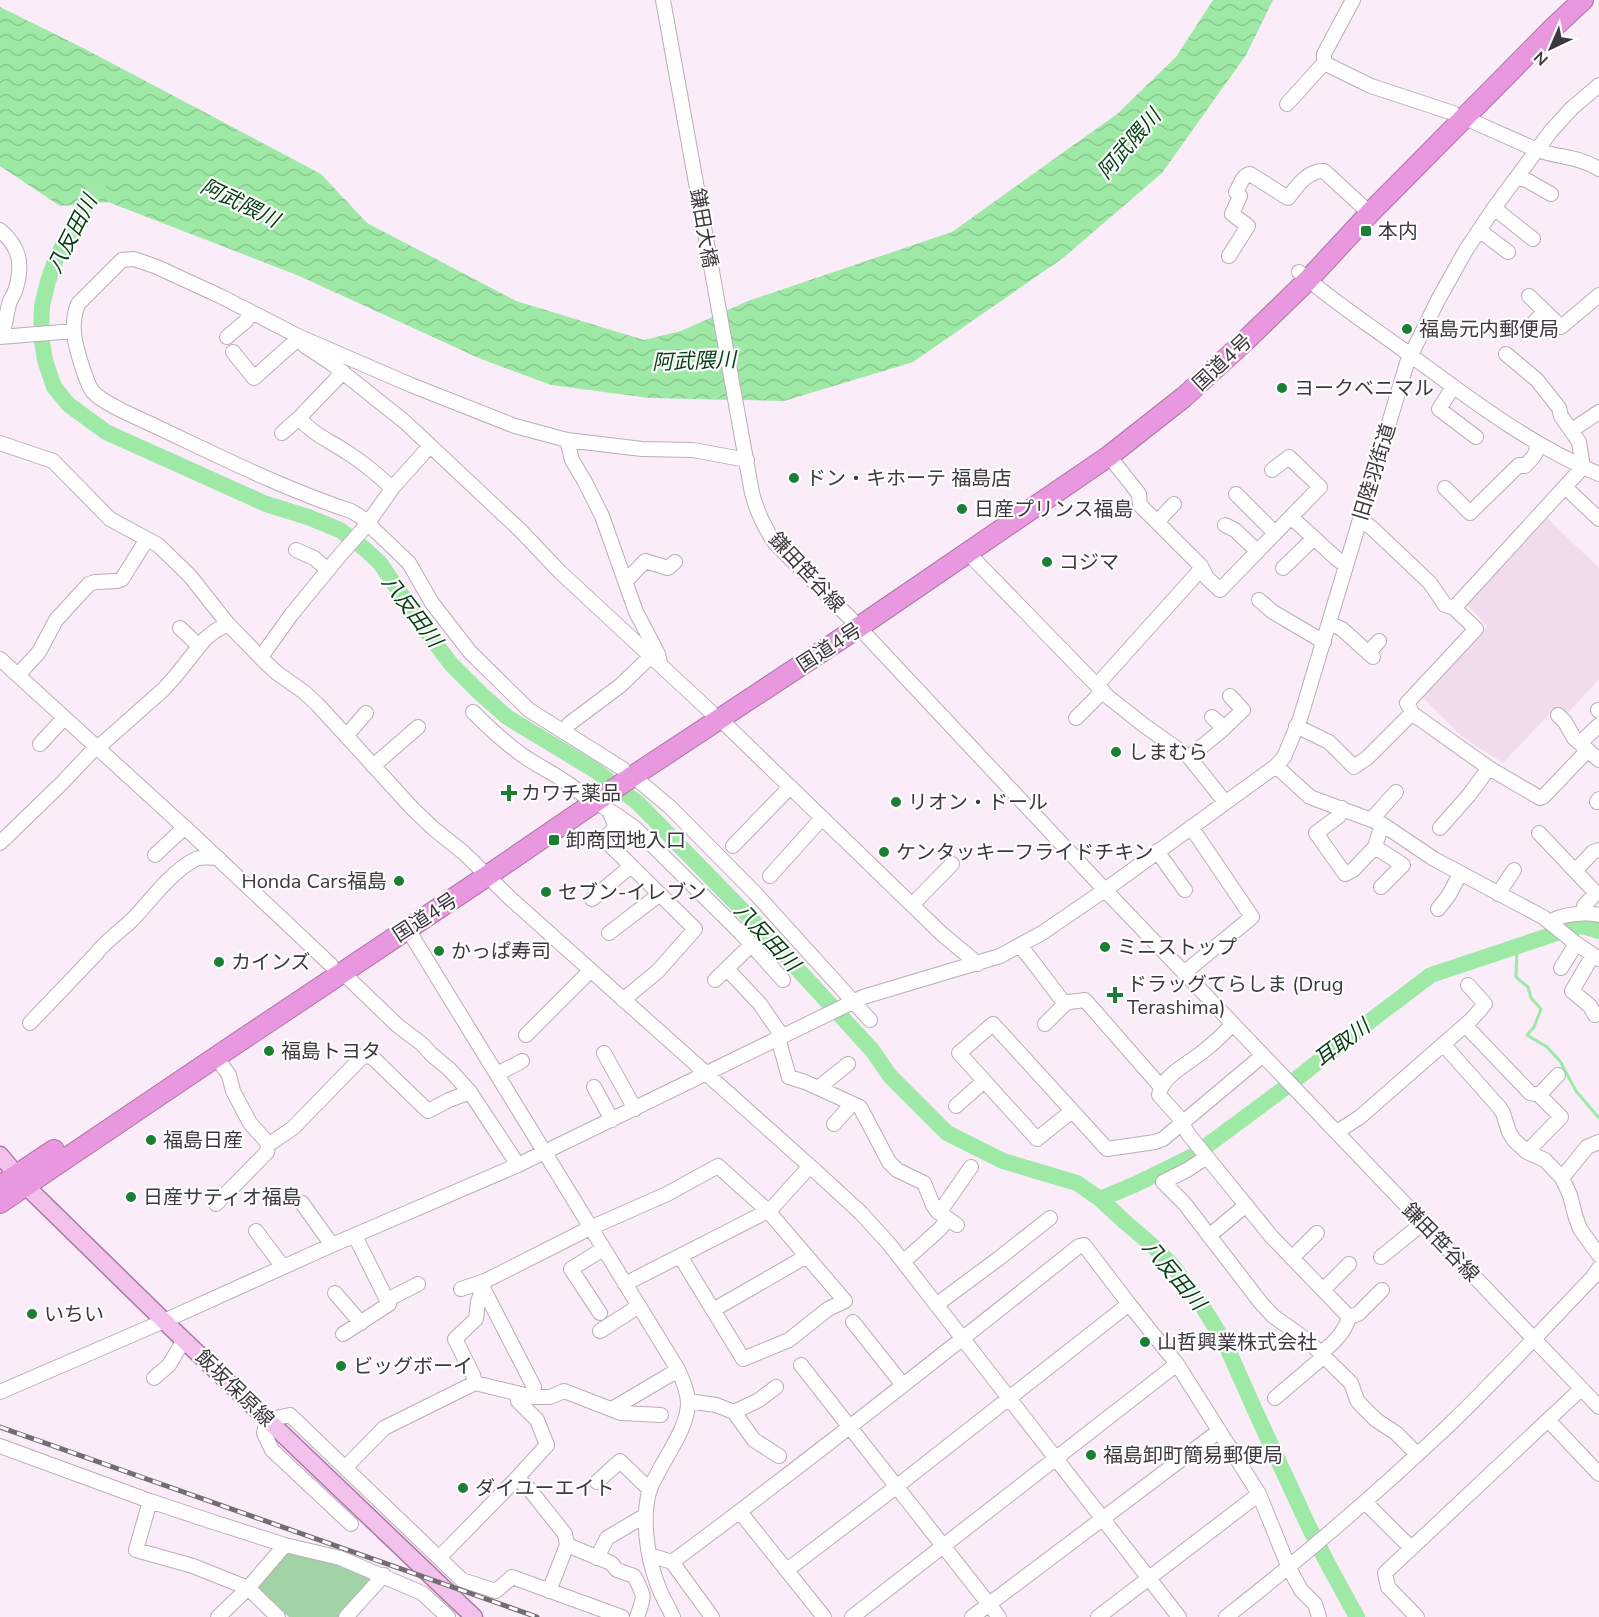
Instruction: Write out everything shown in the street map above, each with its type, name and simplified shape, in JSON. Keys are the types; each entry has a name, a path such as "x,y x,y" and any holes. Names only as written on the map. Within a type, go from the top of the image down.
{"highway":[{"name":"国道4号","path":"855,623 1104,447 1196,373 1370,213 1524,40 1567,0"},
{"name":"国道4号","path":"0,1203 22,1181 336,969 482,871 595,800 626,774 715,715 855,623 968,553 1109,456 1184,397 1243,343 1304,276 1362,206 1583,0"},
{"name":"国道4号","path":"0,1186 22,1181 216,1057 336,969 407,928 482,871"}],"main road":[{"name":"飯坂保原線","path":"0,1155 22,1181 164,1321 474,1617"}],"street":[{"name":"鎌田大橋","path":"663,0 746,458"},
{"path":"1287,104 1324,63 1324,54 1353,0"},
{"path":"1324,63 1371,86 1459,115 1537,150 1579,159 1599,169"},
{"name":"旧陸羽街道","path":"1276,766 1284,758 1324,642 1407,363 1466,250 1494,208 1572,108 1599,85"},
{"path":"1229,256 1248,226 1232,214 1240,196 1236,192 1246,175 1250,174 1288,198 1306,177 1316,171 1324,171 1362,206"},
{"path":"1517,177 1551,194"},
{"path":"1494,208 1533,239"},
{"path":"0,230 14,244 21,262 16,290 10,301 2,337 67,331"},
{"path":"1479,230 1508,252"},
{"path":"746,458 693,450 642,449 567,440 515,426 457,404 300,337 157,267 128,258 122,260 78,304 67,331 92,391 98,396 132,415 260,475 351,511 409,563 432,603 470,652 512,694 529,710 626,774 671,808 755,893 870,1020"},
{"path":"1304,276 1453,387 1521,434 1599,474"},
{"path":"1528,296 1561,327 1599,295"},
{"path":"1526,331 1545,311"},
{"path":"227,337 246,321 251,312"},
{"path":"233,352 254,378 300,337"},
{"path":"300,337 305,346 343,372 405,422 520,530 560,572 715,715 942,934 978,964"},
{"path":"1506,354 1537,380 1559,408 1561,416 1579,442 1583,467"},
{"path":"282,433 343,372"},
{"path":"1453,387 1439,409 1476,437"},
{"path":"1572,430 1599,412"},
{"path":"299,418 310,430 367,466 392,488"},
{"path":"567,440 572,460 602,516 636,612 658,654 656,661 569,724"},
{"path":"0,443 53,461 110,519 158,545 190,576 228,624 278,674 304,692 434,829 464,853 590,971 861,1213 903,1262 1179,1617"},
{"path":"1445,488 1470,513 1520,465 1525,466 1534,456 1539,445"},
{"path":"261,657 291,615 366,525 392,488 430,446"},
{"path":"1109,456 1139,494 1140,505 1202,568 1220,590 1320,487 1289,457 1272,470"},
{"name":"鎌田笹谷線","path":"746,458 755,506 767,531 781,550 855,623 1262,1056 1599,1407"},
{"path":"1454,608 1583,467"},
{"path":"1564,487 1599,519"},
{"path":"1236,494 1275,533"},
{"path":"1157,522 1174,504"},
{"path":"1291,517 1346,565"},
{"path":"1360,519 1430,583 1445,605 1454,608 1476,628 1407,703 1412,713 1489,768 1540,798 1584,747 1599,725"},
{"path":"1225,525 1257,551"},
{"path":"18,675 39,652 56,620 75,598 90,584 122,579 147,538"},
{"path":"1283,568 1314,538"},
{"path":"296,550 314,558 328,570"},
{"path":"968,553 1100,688 1145,726 1189,757 1225,802"},
{"path":"626,581 645,561 668,568 675,562"},
{"path":"1076,718 1202,568"},
{"path":"1259,600 1273,612 1324,642"},
{"path":"1329,623 1342,629 1370,655 1379,641"},
{"path":"0,843 96,747 164,689 214,631 228,624"},
{"path":"180,628 199,646"},
{"path":"0,660 397,1025 449,1069 470,1092 518,1165"},
{"path":"1189,757 1243,710 1230,696"},
{"path":"346,736 366,712"},
{"path":"472,712 503,741 635,828 741,933 783,980"},
{"path":"1296,726 1329,742 1354,767 1367,758 1412,713"},
{"path":"1558,715 1574,738 1599,760"},
{"path":"1212,717 1224,728"},
{"path":"40,744 64,718"},
{"path":"373,766 418,727"},
{"path":"0,1392 545,1153 863,997 1000,956 1042,933 1105,890 1276,766 1310,797 1377,821 1434,859 1543,917 1596,957 1572,991 1596,1014"},
{"path":"1440,828 1489,768"},
{"path":"733,846 790,787"},
{"path":"1342,808 1339,816 1316,833 1345,874 1353,870 1375,847 1377,821 1396,792"},
{"path":"595,800 616,826 606,838 610,845 695,928 658,971 623,1000"},
{"path":"770,876 822,818"},
{"path":"155,855 184,827"},
{"path":"1184,973 1252,917 1191,827"},
{"path":"1539,833 1596,893 1584,906 1584,913"},
{"path":"1375,847 1403,865 1382,887"},
{"path":"1575,871 1593,852 1599,850"},
{"path":"1157,852 1185,890"},
{"path":"30,1023 101,947 188,864 200,857 218,858"},
{"path":"912,905 952,864"},
{"path":"592,899 631,866"},
{"path":"1498,894 1514,870"},
{"path":"1438,909 1449,895 1460,874"},
{"path":"609,933 660,894"},
{"path":"1554,925 1555,918 1584,913 1599,915"},
{"path":"1554,925 1585,921 1599,925"},
{"path":"407,928 678,1370 688,1401 682,1426 653,1481 646,1515 650,1555 657,1583 673,1617"},
{"path":"1561,968 1575,943"},
{"path":"714,980 751,945"},
{"path":"1020,945 1065,1004"},
{"path":"728,969 760,1004 780,1037 789,1077 860,1107 889,1162 897,1170 924,1183 933,1206 947,1219"},
{"path":"526,1035 590,971"},
{"path":"1337,1132 1360,1117 1465,1025 1485,1004 1468,985"},
{"path":"1045,1024 1065,1004 1084,1000 1161,1087"},
{"path":"1072,1111 1037,1139 958,1053 993,1024 1107,1149 1163,1139 1262,1056"},
{"path":"1232,1024 1219,1039 1181,1067 1161,1087 1159,1095 1246,1205 1292,1258 1349,1317"},
{"path":"1465,1025 1530,1093 1539,1095 1562,1117 1527,1152"},
{"path":"1443,1044 1499,1107 1514,1140 1527,1152 1545,1160 1562,1178 1570,1195 1580,1229 1599,1255"},
{"path":"604,1053 635,1109"},
{"path":"268,1146 293,1128 363,1056 372,1057 428,1112 449,1100 470,1092"},
{"path":"216,1057 229,1075 232,1091 250,1123 268,1146 267,1152 216,1203"},
{"path":"497,1074 522,1061"},
{"path":"818,1088 848,1064"},
{"path":"1539,1095 1558,1075"},
{"path":"956,1106 984,1081"},
{"path":"594,1087 612,1120"},
{"path":"834,1124 852,1104"},
{"path":"1562,1178 1587,1147 1599,1142"},
{"path":"1203,1152 1187,1170 1163,1182 1184,1203 1267,1310 1307,1340 1351,1383 1360,1404 1376,1420 1396,1433 1417,1454"},
{"path":"461,1289 484,1285 590,1228 667,1194 718,1166 768,1211 845,1301 828,1310 789,1340 743,1359 680,1256"},
{"path":"625,1284 768,1211 810,1166"},
{"path":"903,1262 941,1228 971,1167"},
{"path":"302,1203 332,1245"},
{"path":"1209,1236 1246,1205"},
{"path":"936,1305 1050,1218"},
{"path":"1381,1257 1423,1223"},
{"path":"256,1230 283,1267"},
{"path":"1292,1258 1317,1233"},
{"path":"344,1334 389,1304 355,1236"},
{"path":"672,1562 740,1512 1079,1246 1084,1245 1177,1364 1259,1494 1289,1568 1301,1590 1315,1604 1319,1617"},
{"path":"600,1313 571,1269 603,1249"},
{"path":"713,1310 807,1256"},
{"path":"1323,1290 1349,1264"},
{"path":"1226,1617 1289,1568 1365,1503 1448,1425 1593,1277 1599,1268"},
{"path":"387,1300 418,1284"},
{"path":"475,1383 455,1339 476,1319 478,1302 484,1285"},
{"path":"484,1285 534,1387"},
{"path":"1349,1317 1358,1314 1382,1290"},
{"path":"335,1293 361,1323"},
{"path":"787,1570 1129,1304"},
{"path":"600,1331 639,1306"},
{"path":"1275,1398 1322,1355 1338,1337 1349,1317"},
{"path":"853,1322 903,1384"},
{"path":"154,1378 169,1365 184,1340"},
{"path":"852,1617 1177,1364"},
{"path":"801,1365 999,1617"},
{"path":"612,1409 678,1370"},
{"path":"345,1468 384,1428 475,1383 533,1397 550,1397 564,1391 630,1414 661,1415"},
{"path":"734,1412 759,1400 776,1388"},
{"path":"1418,1617 1388,1587 1385,1573 1581,1389"},
{"path":"439,1558 547,1444 537,1420 518,1401 518,1394"},
{"path":"688,1401 716,1405 734,1412 754,1440 779,1456"},
{"path":"351,1524 272,1450 264,1433 267,1420 290,1415 462,1580 496,1591 512,1577 622,1617"},
{"path":"1548,1420 1599,1474"},
{"path":"972,1617 1219,1431"},
{"path":"0,1446 150,1501 285,1545 340,1558 422,1593 447,1617"},
{"path":"597,1482 620,1461 650,1490"},
{"path":"517,1478 530,1490 566,1534 567,1545 549,1591"},
{"path":"1098,1617 1259,1494"},
{"path":"150,1501 136,1550 193,1566 248,1588 278,1617"},
{"path":"1365,1503 1411,1548"},
{"path":"740,1512 824,1617"},
{"path":"597,1558 607,1538 646,1515"},
{"path":"218,1617 248,1588 285,1545"},
{"path":"567,1545 611,1563 617,1570 634,1576 644,1594 637,1617"},
{"path":"650,1555 672,1562 712,1617"},
{"path":"355,1614 384,1575"}],"shaded area":[{"path":"1547,518 1599,568 1599,679 1565,716 1555,708 1503,763 1461,736 1420,695 1487,626 1465,602"},
{"path":"287,1550 344,1563 372,1576 373,1581 338,1617 289,1617 258,1587"}],"water":[{"name":"阿武隈川","path":"1213,0 1273,0 1246,55 1162,173 1063,258 913,362 784,401 650,398 551,385 481,359 297,275 108,202 60,206 0,166 0,7 85,49 321,174 367,223 516,301 644,340 681,331 748,301 952,232 1117,114 1176,57"}],"waterway":[{"name":"八反田川","path":"98,184 57,256 42,306 41,336 45,360 54,387 69,405 106,432 266,504 340,530 365,549 380,563 451,664 507,717 596,771 638,803 757,925 872,1050 890,1076 947,1133 1003,1161 1077,1183 1100,1199 1154,1247 1172,1265 1201,1304 1225,1343 1309,1527 1357,1617"},
{"name":"耳取川","path":"1100,1199 1193,1156 1431,975 1569,929 1583,926 1599,931"},
{"path":"1517,948 1516,977 1528,987 1531,998 1541,1009 1534,1027 1527,1035 1547,1047 1560,1061 1576,1091 1599,1118"}],"railway":[{"path":"0,1427 537,1617"}],"place":[{"name":"本内","path":"1366,231"},
{"name":"福島元内郵便局","path":"1407,329"},
{"name":"ヨークベニマル","path":"1282,388"},
{"name":"ドン・キホーテ 福島店","path":"794,478"},
{"name":"日産プリンス福島","path":"962,509"},
{"name":"コジマ","path":"1047,562"},
{"name":"しまむら","path":"1116,752"},
{"name":"カワチ薬品","path":"509,793"},
{"name":"リオン・ドール","path":"896,802"},
{"name":"卸商団地入口","path":"554,840"},
{"name":"ケンタッキーフライドチキン","path":"884,852"},
{"name":"Honda Cars福島","path":"399,881"},
{"name":"セブン-イレブン","path":"546,892"},
{"name":"ミニストップ","path":"1105,947"},
{"name":"かっぱ寿司","path":"439,951"},
{"name":"カインズ","path":"219,962"},
{"name":"ドラッグてらしま (Drug Terashima)","path":"1115,995"},
{"name":"福島トヨタ","path":"269,1051"},
{"name":"福島日産","path":"151,1140"},
{"name":"日産サティオ福島","path":"131,1197"},
{"name":"いちい","path":"32,1314"},
{"name":"山哲興業株式会社","path":"1145,1342"},
{"name":"ビッグボーイ","path":"341,1366"},
{"name":"福島卸町簡易郵便局","path":"1091,1455"},
{"name":"ダイユーエイト","path":"463,1488"}]}
